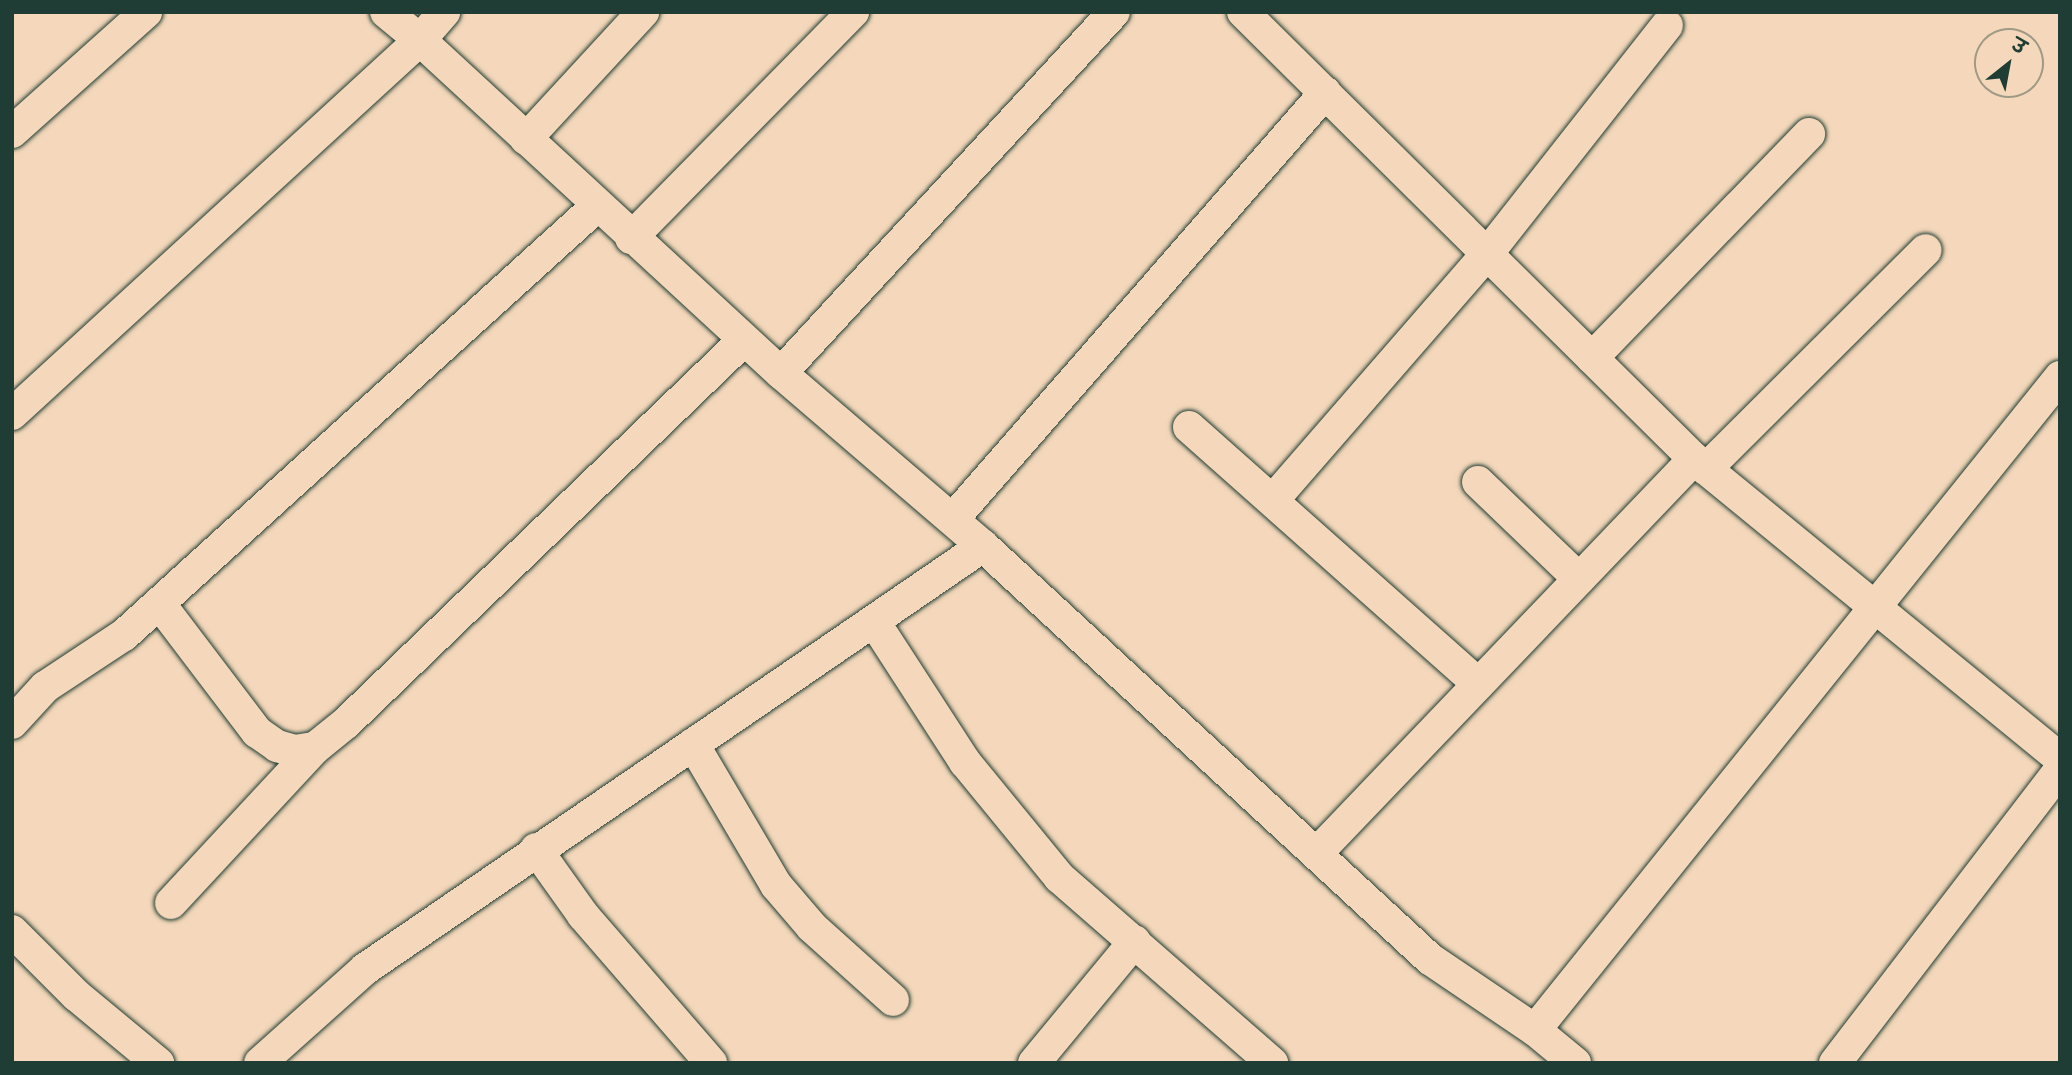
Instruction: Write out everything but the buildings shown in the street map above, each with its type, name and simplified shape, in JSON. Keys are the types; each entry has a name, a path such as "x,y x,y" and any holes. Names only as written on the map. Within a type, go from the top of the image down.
{"street":[{"path":"12,132 146,12"},
{"path":"386,12 420,40 744,340 983,546 1430,959 1535,1030 1574,1063"},
{"path":"12,414 420,40 444,12"},
{"path":"526,139 643,12"},
{"path":"631,238 853,12"},
{"path":"781,373 1114,12"},
{"path":"1243,12 1700,464 2060,759"},
{"path":"1273,500 1487,254 1667,25"},
{"path":"953,519 1325,93"},
{"path":"1592,358 1809,134"},
{"path":"12,723 45,687 124,635 597,206"},
{"path":"1316,854 1579,579 1926,250"},
{"path":"171,903 315,748 355,713 744,340"},
{"path":"1535,1030 2060,377"},
{"path":"1189,427 1478,684"},
{"path":"1478,482 1579,579"},
{"path":"260,1063 365,969 536,849 874,623 983,546"},
{"path":"159,603 257,733 286,748 315,748"},
{"path":"874,623 965,762 1009,820 1059,877 1272,1063"},
{"path":"693,744 776,885 812,928 893,1000"},
{"path":"1835,1063 2060,770"},
{"path":"536,849 583,915 711,1063"},
{"path":"12,932 76,995 158,1063"},
{"path":"1034,1063 1135,941"}]}
